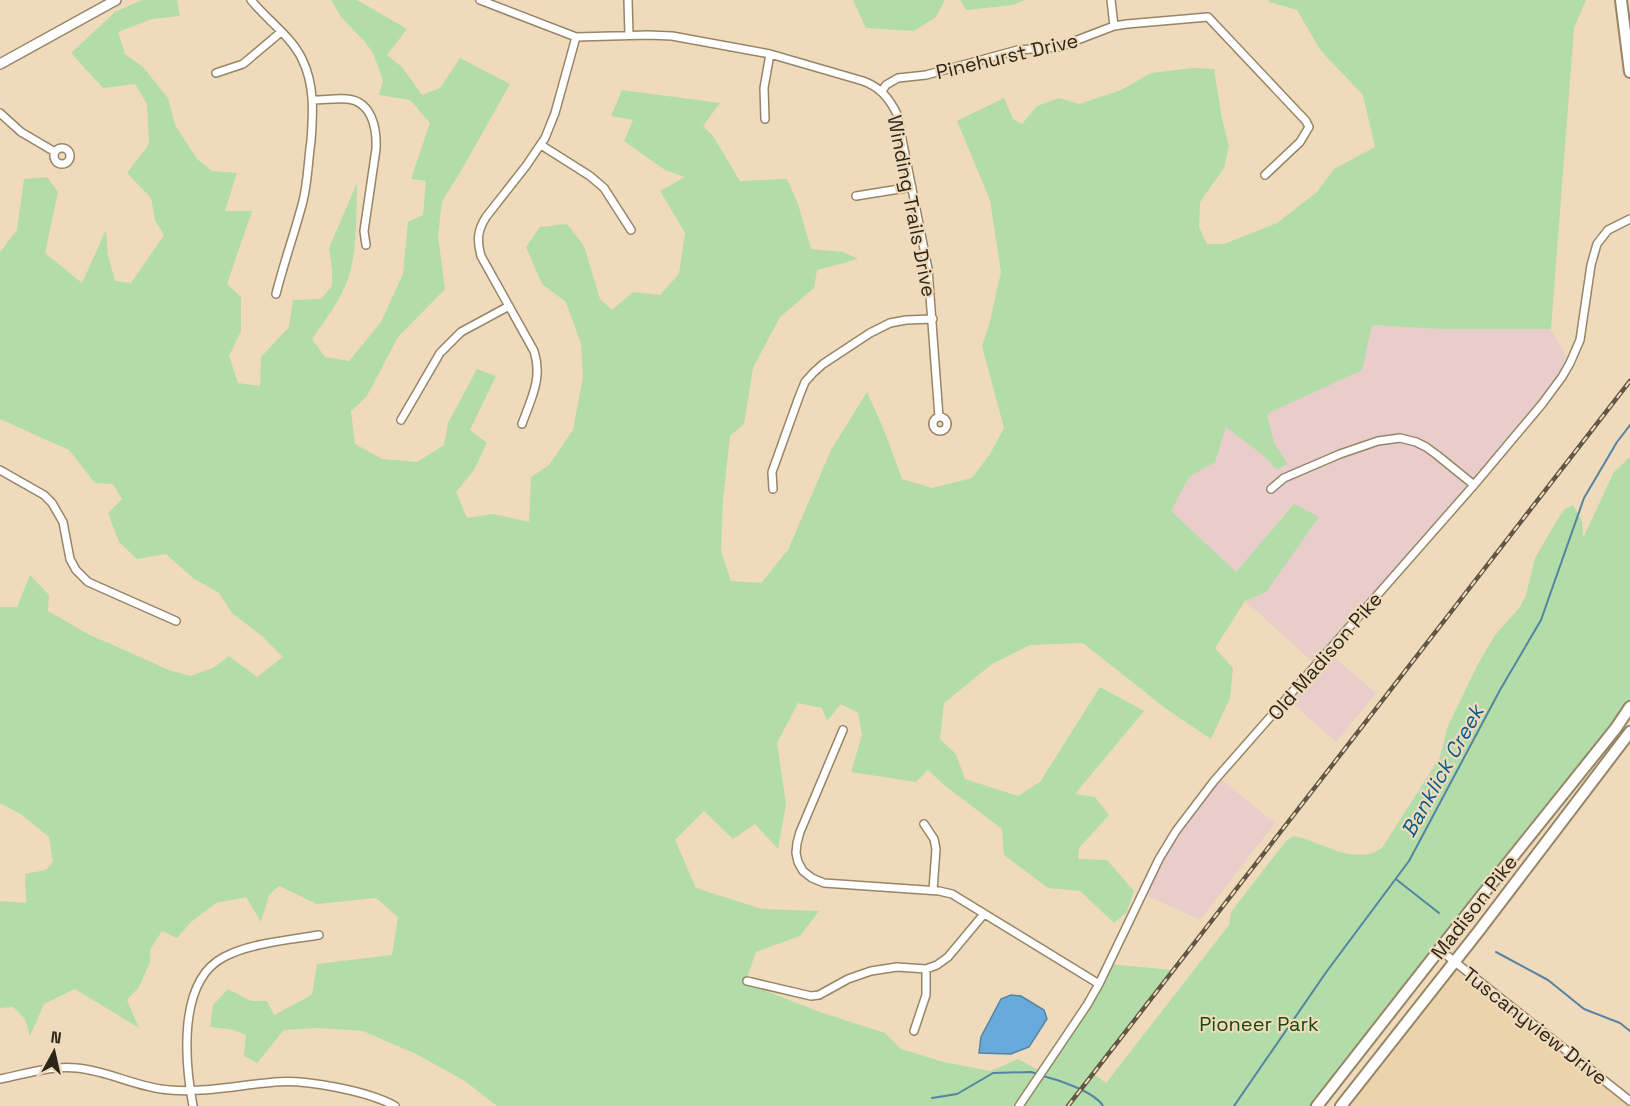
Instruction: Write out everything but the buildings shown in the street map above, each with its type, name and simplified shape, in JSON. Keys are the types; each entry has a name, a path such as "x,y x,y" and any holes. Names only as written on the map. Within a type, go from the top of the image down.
{"main road":[{"path":"1621,0 1630,72"},
{"name":"Madison Pike","path":"1317,1106 1616,728 1630,707"},
{"name":"Madison Pike","path":"1341,1106 1630,732"}],"street":[{"path":"0,64 116,0"},
{"path":"251,0 289,40 302,59 313,100 313,119 303,200 276,294"},
{"name":"Winding Trails Drive","path":"480,0 576,37 672,36 770,54 863,81 882,91 897,114 928,269 939,417"},
{"path":"628,0 629,35"},
{"path":"1112,0 1114,26"},
{"name":"Pinehurst Drive","path":"882,91 886,85 898,78 926,75 1018,50 1059,46 1114,26 1208,17 1306,121 1309,127 1300,142 1265,175"},
{"path":"216,73 243,64 280,32"},
{"path":"522,424 537,382 538,365 534,351 481,256 478,239 481,225 486,217 541,145 555,113 576,37"},
{"path":"765,119 764,88 770,54"},
{"path":"313,100 348,99 366,109 373,120 376,149 363,231 366,245"},
{"path":"0,113 21,132 55,152"},
{"path":"541,145 590,176 604,188 630,230"},
{"path":"856,196 912,187"},
{"name":"Old Madison Pike","path":"1018,1106 1087,1005 1159,859 1179,827 1218,777 1542,404 1570,363 1576,350 1581,333 1591,265 1597,244 1608,230 1630,219"},
{"path":"401,420 440,352 461,332 509,306"},
{"path":"773,489 772,472 799,398 813,372 870,333 890,323 933,319"},
{"path":"1271,489 1284,478 1341,454 1378,441 1400,438 1426,447 1474,485"},
{"path":"0,470 44,495 52,503 63,522 70,559 76,570 88,582 176,621"},
{"path":"843,730 800,832 796,852 803,871 824,883 933,890 952,894 1099,984"},
{"path":"924,824 934,839 936,849 933,890"},
{"path":"747,981 811,996 819,995 848,978 871,971 897,967 926,969 948,957 984,914"},
{"path":"193,1106 187,1070 187,1046 193,994 203,976 217,962 242,950 319,935"},
{"name":"Tuscanyview Drive","path":"1440,950 1630,1101"},
{"path":"914,1031 926,995 926,969"},
{"path":"0,1079 42,1070 74,1067 143,1086 171,1090 208,1090 275,1082 301,1082 378,1097 395,1106"}],"shaded area":[{"path":"1372,325 1442,329 1551,329 1570,363 1562,377 1329,653 1376,693 1336,742 1287,699 1316,665 1245,601 1266,592 1293,504 1236,573 1171,511 1189,477 1215,462 1226,426 1264,456 1277,470 1288,464 1274,444 1267,414 1362,370"},
{"path":"1218,777 1275,823 1200,920 1142,893 1159,859"},
{"path":"1454,962 1630,1101 1630,1106 1341,1106"}],"green space":[{"name":"Pioneer Park","path":"142,0 177,0 180,16 152,19 118,32 125,54 143,67 168,98 175,125 197,159 212,171 237,173 225,211 252,211 227,284 241,297 241,331 229,356 238,383 260,386 261,357 289,327 293,300 321,299 332,286 329,248 357,183 356,234 350,272 339,298 312,339 325,357 349,361 381,322 403,274 408,222 423,215 426,181 411,179 430,123 410,100 379,95 383,80 373,53 341,17 331,0 357,0 407,29 387,55 402,67 422,95 440,88 460,58 510,84 442,201 438,236 445,289 398,337 367,396 351,411 355,444 382,459 417,462 444,445 448,423 477,369 496,376 470,430 487,443 474,470 456,492 467,518 493,514 529,522 531,477 549,465 573,430 583,377 581,344 566,302 542,284 526,247 540,227 567,224 584,246 600,299 612,310 633,292 660,295 679,274 685,233 660,191 685,177 665,170 624,141 633,120 611,116 622,90 720,103 703,126 713,136 740,181 787,179 798,204 811,249 843,252 858,259 817,270 814,288 780,317 753,368 744,424 730,436 723,500 721,551 731,581 761,583 788,550 831,450 867,392 902,479 932,488 972,478 990,454 1004,428 982,346 1001,272 990,200 957,121 1004,98 1013,119 1022,124 1037,106 1059,98 1079,104 1121,90 1151,73 1193,68 1214,69 1229,146 1224,168 1200,202 1199,227 1207,244 1224,244 1277,223 1317,192 1334,169 1375,147 1363,95 1321,51 1297,10 1268,0 1586,0 1574,28 1551,329 1442,329 1372,325 1362,370 1267,414 1274,443 1288,464 1277,470 1264,456 1226,427 1215,462 1189,477 1171,511 1236,572 1294,504 1319,517 1266,592 1245,601 1215,648 1233,668 1230,698 1211,739 1165,708 1083,643 1030,645 992,664 944,703 940,739 956,754 965,779 1018,796 1040,782 1100,687 1144,711 1075,794 1095,797 1109,815 1079,848 1078,859 1107,860 1134,891 1127,912 1114,923 1080,891 1048,888 1004,855 1002,829 928,770 916,782 851,772 862,735 858,713 841,704 827,721 822,708 798,703 777,743 786,804 778,849 755,824 733,839 704,811 675,840 696,888 762,909 819,911 800,936 756,952 745,983 820,1012 885,1033 901,1049 944,1062 991,1071 1018,1059 1042,1072 1109,964 1173,970 1093,1073 1106,1083 1229,925 1231,912 1286,841 1294,836 1340,852 1359,855 1372,853 1382,848 1440,757 1448,726 1478,664 1495,635 1520,607 1526,595 1535,558 1559,517 1565,509 1573,505 1582,521 1583,538 1614,472 1630,457 1630,707 1317,1106 497,1106 465,1081 416,1054 363,1031 318,1028 284,1030 257,1063 244,1056 246,1035 234,1030 210,1027 213,1005 228,989 251,1001 267,1001 274,1015 312,995 317,964 392,955 398,917 376,898 317,904 279,886 269,895 261,922 246,897 216,903 191,922 177,938 162,931 150,950 150,962 139,987 127,1000 139,1028 75,989 44,1004 30,1036 25,1019 13,1007 0,1008 0,901 26,903 25,874 46,870 53,862 49,837 22,815 0,804 0,607 17,607 30,575 49,595 48,611 88,634 169,670 190,676 213,668 229,656 257,677 283,657 263,637 232,613 219,593 193,578 166,554 137,559 119,542 108,513 122,499 113,484 95,483 69,450 0,419 0,252 17,230 24,179 47,177 58,192 45,253 82,283 106,230 108,255 115,281 131,283 164,235 155,220 151,198 127,173 149,144 147,104 135,84 103,88 71,53 115,12"},
{"path":"853,0 945,0 936,17 914,31 866,28"},
{"path":"960,0 1025,0 1013,5 966,10"}],"water":[{"path":"1011,995 1021,996 1044,1010 1047,1019 1029,1047 1011,1054 979,1053 981,1037 1001,999"}],"waterway":[{"name":"Banklick Creek","path":"1234,1106 1327,971 1409,861 1500,690 1541,620 1584,498 1617,442 1630,425"},
{"path":"1397,880 1439,913"},
{"path":"1496,952 1548,980 1584,1009 1620,1023 1630,1031"},
{"path":"932,1098 957,1094 993,1073 1031,1072 1038,1074"},
{"path":"1043,1076 1085,1091 1103,1106"}],"railway":[{"path":"1068,1106 1630,381"}]}
